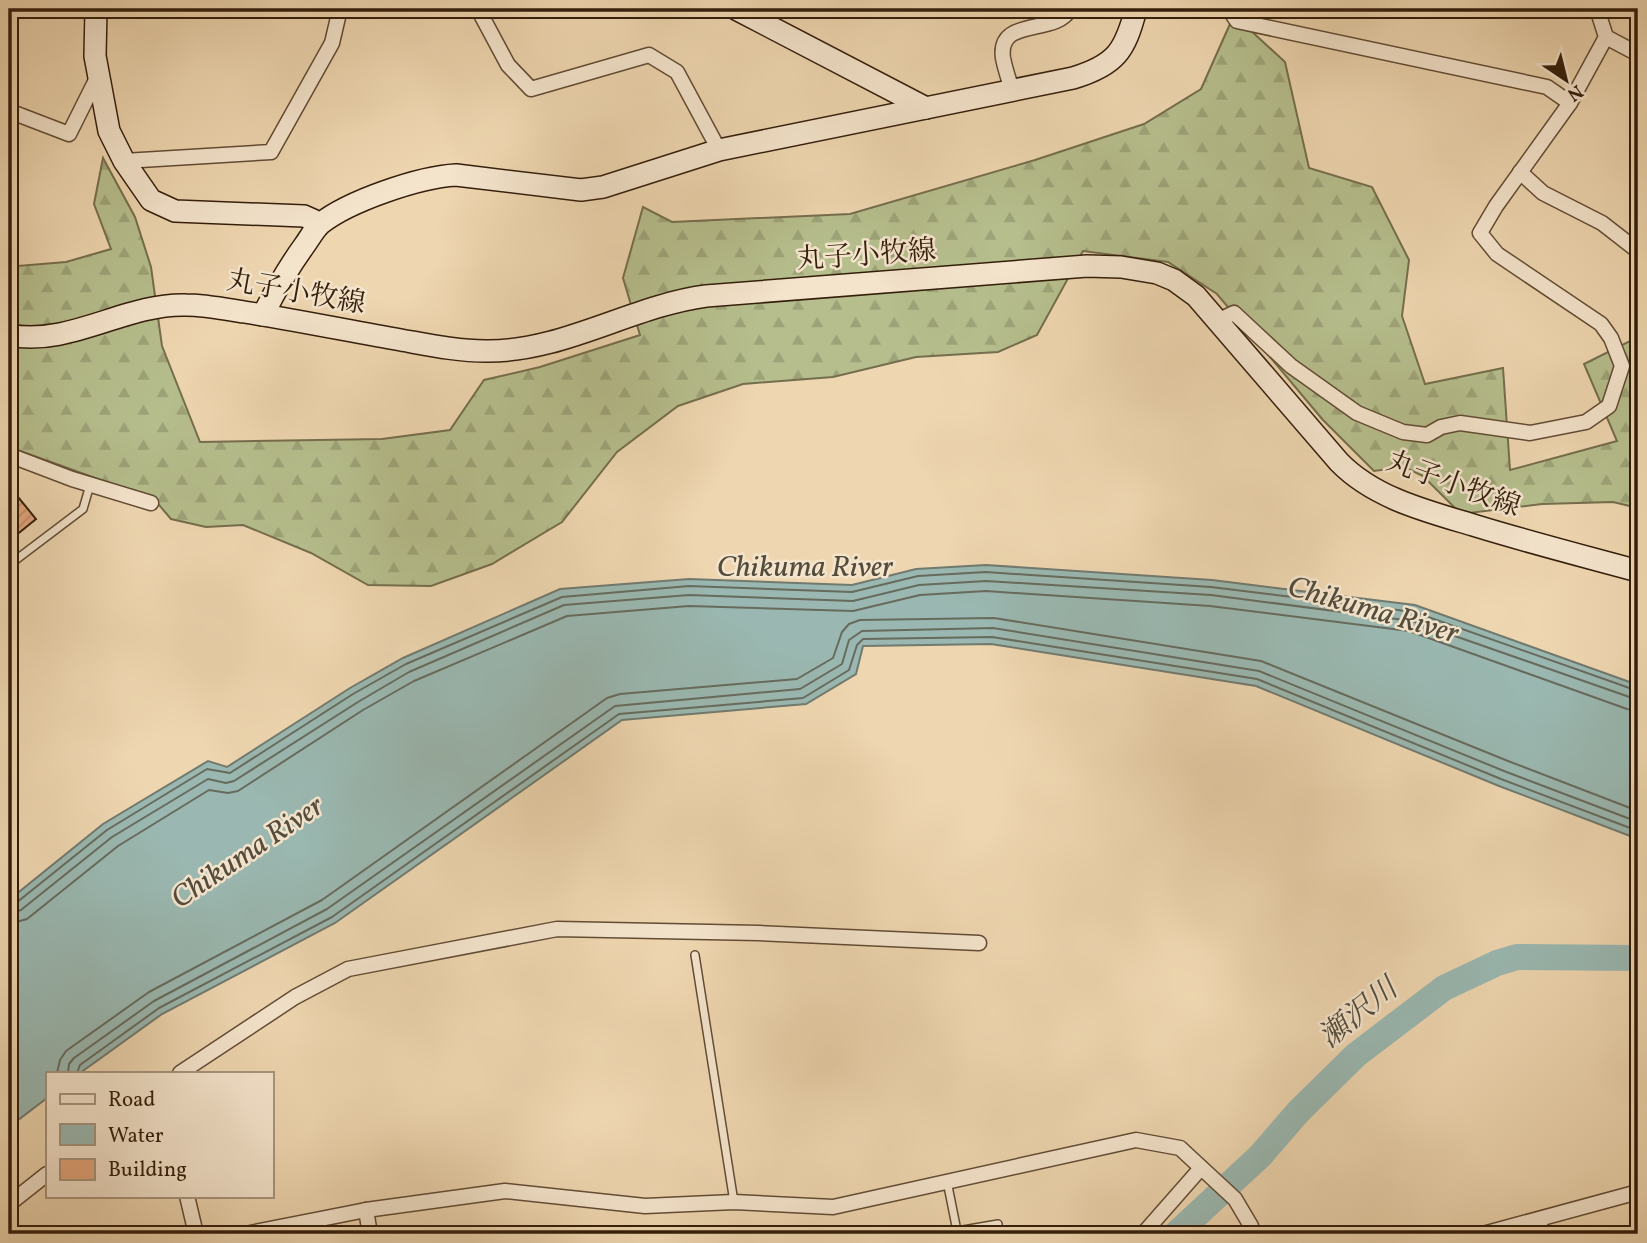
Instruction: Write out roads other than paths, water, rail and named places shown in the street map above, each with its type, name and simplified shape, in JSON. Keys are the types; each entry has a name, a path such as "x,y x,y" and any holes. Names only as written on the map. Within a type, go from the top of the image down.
{"street":[{"path":"96,9 95,56 109,131 124,161 150,200 174,211 304,216 318,226"},
{"path":"124,161 271,152 332,43 340,9"},
{"path":"478,9 508,65 531,89 649,55 677,72 719,150"},
{"path":"736,9 926,108"},
{"path":"1012,90 1003,57 1003,44 1014,31 1051,23 1068,14 1070,9"},
{"path":"262,315 284,273 318,226 338,212 423,179 456,175 580,190 626,181 719,150 1073,78 1094,72 1109,63 1121,51 1128,39 1136,9"},
{"path":"1229,9 1237,21 1547,87 1570,103"},
{"path":"1599,9 1598,15 1606,37 1638,54"},
{"path":"1219,320 1234,313 1291,366 1327,394 1357,413 1403,432 1427,435 1441,427 1460,423 1530,433 1586,422 1609,406 1622,366 1611,338 1601,324 1497,254 1480,233 1496,206 1570,103 1606,37"},
{"path":"9,111 69,134 98,76"},
{"path":"1520,172 1543,193 1602,223 1638,251"},
{"name":"丸子小牧線","path":"9,335 18,337 64,333 140,312 184,304 453,349 515,350 577,335 681,299 1087,266 1140,269 1174,280 1196,296 1339,462 1352,475 1368,485 1438,514 1532,543 1638,571"},
{"path":"9,455 90,485 151,503"},
{"path":"182,1072 295,997 348,969 557,929 759,933 979,943"},
{"path":"245,1234 366,1210 505,1191 645,1206 734,1202 833,1207 1136,1140 1180,1148 1235,1199 1251,1226 1251,1234"},
{"path":"1143,1234 1206,1173"},
{"path":"9,1204 46,1175"},
{"path":"1483,1234 1638,1192"},
{"path":"187,1198 196,1234"},
{"path":"366,1210 370,1234"}],"lane":[{"path":"9,565 83,509 90,485"},
{"path":"695,955 734,1202"},
{"path":"947,1180 957,1231"},
{"path":"1540,1217 1548,1234"},
{"path":"940,1234 998,1224"}],"water":[{"name":"Chikuma River","path":"986,565 1212,580 1415,605 1638,685 1638,839 1499,786 1256,686 991,644 863,646 856,674 806,704 622,720 335,923 162,1014 81,1072 46,1072 46,1099 9,1127 9,900 103,824 208,761 227,767 350,688 403,658 560,589 689,579 852,585 916,569"}],"waterway":[{"name":"瀬沢川","path":"1176,1234 1260,1156 1299,1111 1356,1055 1444,988 1497,963 1517,957 1638,958"}]}
